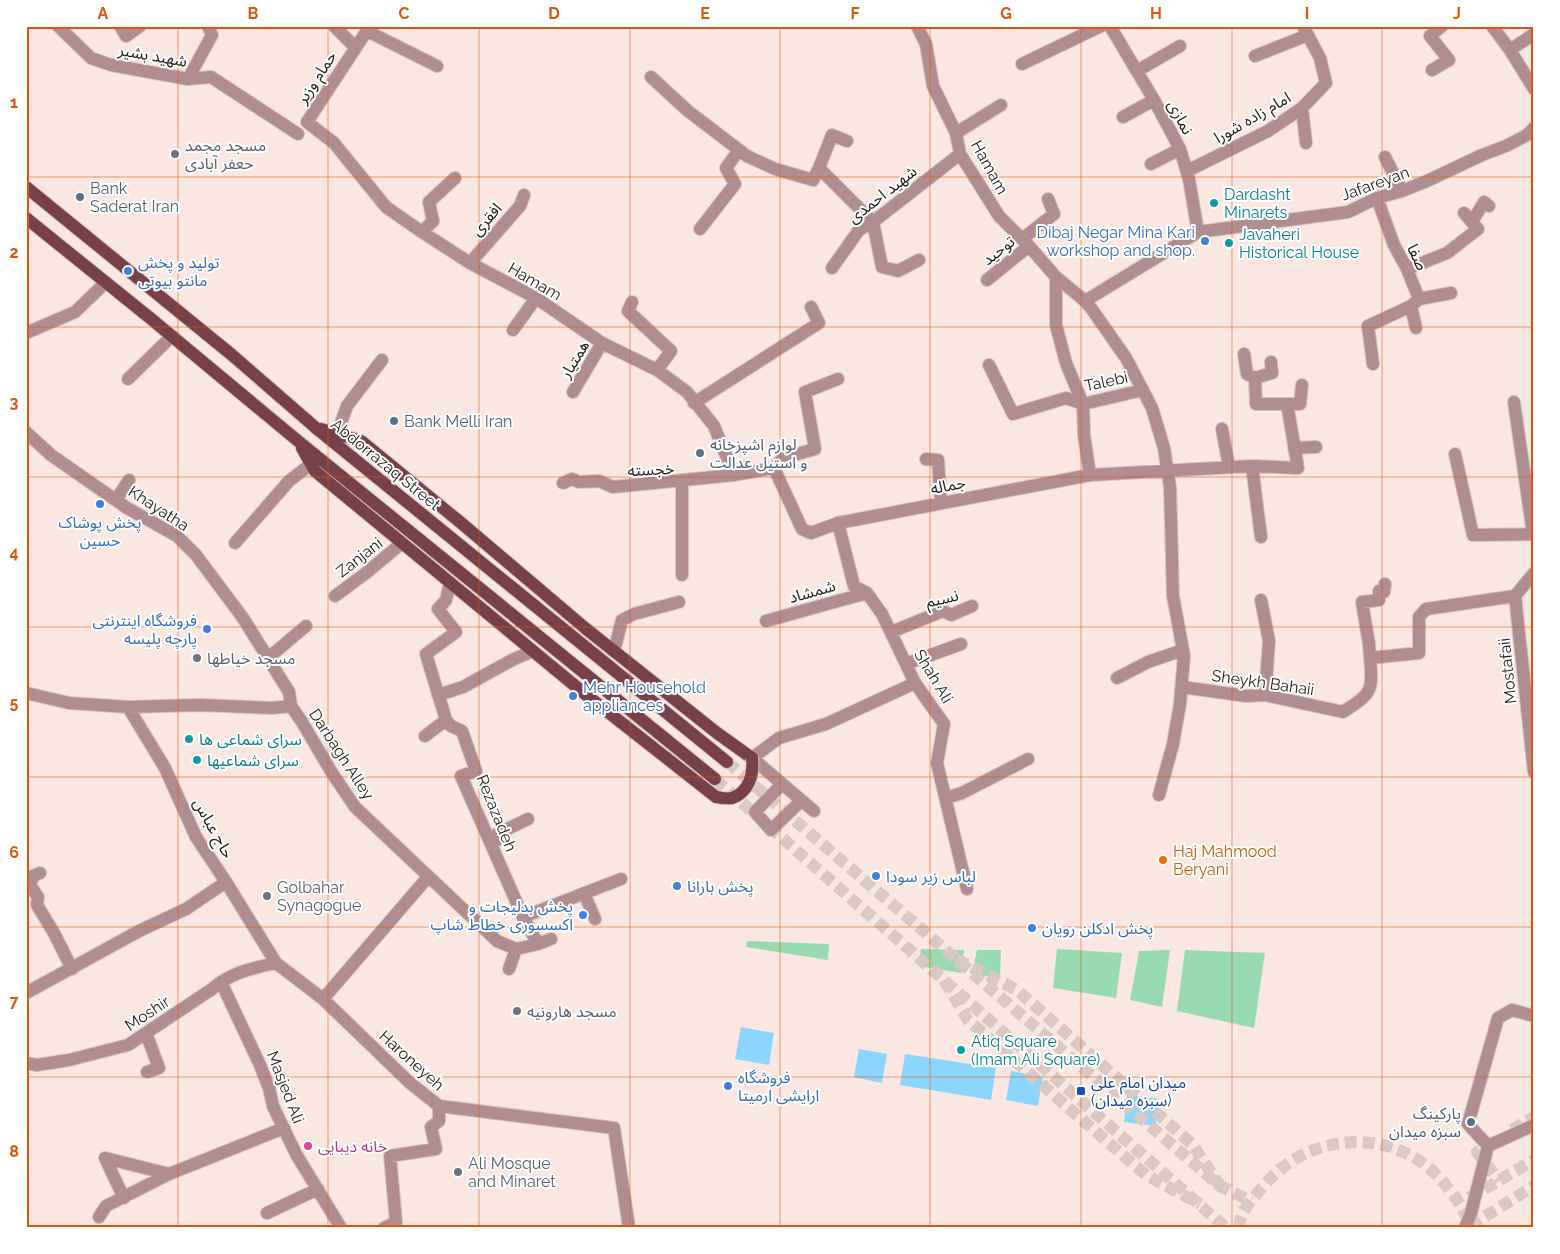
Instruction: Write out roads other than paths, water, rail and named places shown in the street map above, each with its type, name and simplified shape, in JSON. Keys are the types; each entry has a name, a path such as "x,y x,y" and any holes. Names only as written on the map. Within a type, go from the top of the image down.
{"main road":[{"name":"Abdorrazaq Street","path":"26,187 232,355 316,428 727,762"},
{"path":"26,218 172,336 298,442 714,779"},
{"path":"298,442 315,472 716,798 731,798 743,791 751,779 753,769 752,758 614,652 361,441 316,428"}],"street":[{"name":"شهید بشیر","path":"58,26 91,58 111,65 188,79 211,77 298,134"},
{"path":"120,26 126,36 140,26"},
{"path":"188,79 212,34 208,26"},
{"path":"334,26 355,47"},
{"name":"Hamam","path":"917,26 926,44 933,86 956,133 960,154 999,216 1026,242 1056,277 1084,300 1126,358 1155,416 1168,470"},
{"name":"نمازی","path":"1110,26 1154,100 1180,149 1187,171 1198,232"},
{"path":"1432,70 1449,60 1430,36 1442,26"},
{"path":"1492,26 1510,50 1534,89"},
{"path":"1022,64 1096,27"},
{"path":"369,28 437,66"},
{"name":"حمام وزیر","path":"307,122 369,28"},
{"path":"1255,56 1306,30"},
{"name":"امام زاده شورا","path":"1187,171 1268,130 1302,108 1326,83 1320,58 1306,30"},
{"path":"1510,50 1534,34"},
{"path":"1137,71 1180,46"},
{"path":"651,77 688,111 747,156 775,169 813,180 832,135 847,141"},
{"path":"1122,117 1154,100"},
{"path":"956,133 1001,105"},
{"path":"1302,108 1306,144"},
{"name":"Hamam","path":"307,122 334,143 386,207 470,263 536,298 602,343 657,370 687,392 714,426 734,475"},
{"name":"Jafareyan","path":"1084,300 1198,232 1348,212 1377,198 1402,191 1506,146 1527,135 1534,128"},
{"path":"1151,164 1180,149"},
{"path":"700,229 735,184 726,168 739,150"},
{"name":"شهید احمدی","path":"832,268 859,230 874,222 960,154"},
{"path":"1384,158 1402,191"},
{"path":"819,168 874,222 882,267 898,271 919,260"},
{"path":"422,232 433,221 429,202 455,178"},
{"name":"افقری","path":"470,263 520,206 524,195"},
{"name":"صفا","path":"1377,198 1394,245 1407,269 1415,303 1416,328"},
{"name":"توحید","path":"986,280 1054,214 1048,199"},
{"path":"1407,269 1448,253 1478,229 1468,217 1484,202 1488,206"},
{"path":"1056,277 1056,325 1066,362 1083,404 1084,435 1090,475"},
{"path":"26,333 75,312 106,284"},
{"path":"1373,364 1368,326 1415,303 1451,293"},
{"path":"512,330 536,298"},
{"path":"632,302 628,311 671,351 657,370"},
{"path":"694,403 820,323 811,307"},
{"path":"128,379 172,336"},
{"name":"همتیار","path":"573,392 602,343"},
{"path":"1244,354 1247,374 1255,378 1272,373 1271,362"},
{"path":"337,434 347,406 382,360"},
{"name":"Talebi","path":"989,364 1014,414 1066,398 1083,404 1143,390"},
{"path":"1255,378 1256,404 1300,404 1302,384"},
{"path":"682,481 774,468 783,458 816,450 805,392 838,379"},
{"path":"1455,454 1473,535 1533,534 1514,402"},
{"path":"1287,404 1294,448 1316,447"},
{"path":"1222,429 1229,467"},
{"name":"Khayatha","path":"26,432 51,455 116,500 177,536 196,555 243,618 289,692 291,706"},
{"name":"جماله","path":"774,468 802,529 811,533 838,523 1090,475 1252,466 1298,468 1294,448"},
{"path":"926,459 938,460 941,503"},
{"path":"235,543 289,481 311,464"},
{"path":"1252,466 1261,537"},
{"path":"1159,795 1173,744 1182,687 1183,650 1173,596 1168,470"},
{"name":"خجسته","path":"563,483 572,479 579,482 599,481 613,487 682,481 682,575"},
{"path":"116,500 129,480"},
{"name":"Shah Ali","path":"838,523 854,586 867,593 882,614 916,683 944,724 937,763 967,889"},
{"name":"Zanjani","path":"335,596 366,574 402,543"},
{"path":"1370,658 1419,653 1419,617 1426,609 1515,596 1534,573"},
{"path":"426,736 446,720 426,654 456,632 438,609 446,600 450,583"},
{"name":"Sheykh Bahaii","path":"1182,687 1246,696 1265,695 1344,712 1365,698 1372,681 1370,644 1362,602 1379,600 1379,591 1384,592 1385,584"},
{"name":"شمشاد","path":"766,621 867,593"},
{"name":"Mostafaii","path":"1515,596 1534,772"},
{"path":"1261,600 1270,641 1265,695"},
{"path":"614,652 622,620 634,614 679,602"},
{"name":"نسیم","path":"891,632 943,610 951,615 972,606"},
{"path":"267,659 306,626"},
{"path":"906,664 961,644"},
{"path":"1117,678 1148,662 1183,650"},
{"path":"438,695 464,686 533,651"},
{"path":"814,811 752,758 779,738 826,724 916,683"},
{"name":"Darbagh Alley","path":"26,693 69,703 128,707 199,705 272,708 291,706 355,807 497,941 516,949"},
{"name":"حاج عباس","path":"128,707 165,768 196,837 276,963"},
{"name":"Rezazadeh","path":"446,720 451,726 462,731 476,771 461,776 523,917 538,944"},
{"path":"946,798 962,793 1028,759"},
{"path":"782,784 755,812 772,830 802,801"},
{"path":"491,843 499,839 497,834 528,819"},
{"path":"40,873 33,876 30,885 38,897 37,905 72,969"},
{"path":"323,999 428,877"},
{"path":"523,917 621,879"},
{"path":"26,993 139,931 186,909 226,882"},
{"path":"584,893 595,919"},
{"path":"509,969 516,949 551,939"},
{"name":"Haroneyeh","path":"276,963 323,999 410,1083 439,1106 614,1128 629,1228"},
{"name":"Moshir","path":"26,1063 37,1065 69,1060 128,1045 212,990 221,982 245,970 276,963"},
{"name":"Masjed Ali","path":"221,982 260,1065 269,1088 273,1106 296,1154 341,1228"},
{"path":"1488,1146 1468,1124 1498,1018 1512,1010 1534,1016"},
{"path":"146,1033 159,1068 147,1072"},
{"path":"394,1226 390,1156 436,1149 431,1127 439,1121 439,1106"},
{"path":"1488,1146 1534,1125"},
{"path":"99,1217 106,1206 169,1174 284,1128"},
{"path":"1465,1228 1471,1214 1488,1146"},
{"path":"124,1198 105,1158 169,1174"},
{"path":"268,1213 318,1189"}],"water":[{"path":"741,1027 774,1033 769,1065 735,1059"},
{"path":"859,1049 887,1054 882,1083 854,1077"},
{"path":"905,1054 996,1068 991,1100 900,1085"},
{"path":"1011,1071 1043,1077 1038,1106 1006,1100"},
{"path":"1127,1095 1159,1099 1156,1126 1124,1122"}],"tunnel":[{"path":"727,762 1220,1186 1251,1201"},
{"path":"715,779 1226,1228"},
{"path":"956,959 1017,990 1192,1144 1220,1186"},
{"path":"944,980 968,1020 1146,1175 1200,1204"},
{"path":"1512,1130 1534,1117"},
{"path":"1495,1141 1477,1152 1499,1181"},
{"path":"1239,1228 1241,1216 1247,1207 1261,1189 1281,1169 1304,1154 1329,1145 1355,1142 1381,1145 1406,1153 1428,1167 1448,1188 1458,1202 1470,1228"},
{"path":"1469,1198 1534,1160"},
{"path":"1470,1226 1534,1186"}],"place":[{"name":"مسجد مجمد حعفر آبادی","path":"175,154"},
{"name":"Bank Saderat Iran","path":"80,197"},
{"name":"Dardasht Minarets","path":"1214,203"},
{"name":"Dibaj Negar Mina Kari workshop and shop.","path":"1205,241"},
{"name":"Javaheri Historical House","path":"1229,243"},
{"name":"تولید و پخش مانتو بیوتی","path":"128,271"},
{"name":"Bank Melli Iran","path":"394,421"},
{"name":"لوازم اشپزخانه و استیل عدالت","path":"700,453"},
{"name":"پخش پوشاک حسین","path":"100,504"},
{"name":"فروشگاه اینترنتی پارچه پلیسه","path":"207,629"},
{"name":"مسجد خیاطها","path":"197,658"},
{"name":"Mehr Household appliances","path":"573,696"},
{"name":"سرای شماعی ها","path":"189,739"},
{"name":"سرای شماعیها","path":"197,760"},
{"name":"Haj Mahmood Beryani","path":"1163,860"},
{"name":"لباس زیر سودا","path":"876,876"},
{"name":"پخش بارانا","path":"677,886"},
{"name":"Golbahar Synagogue","path":"267,896"},
{"name":"پخش بدلیجات و اکسسوری خطاط شاپ","path":"583,915"},
{"name":"پخش ادکلن رویان","path":"1032,928"},
{"name":"مسجد هارونیه","path":"517,1011"},
{"name":"Atiq Square (Imam Ali Square)","path":"961,1050"},
{"name":"فروشگاه ارایشی ارمیتا","path":"728,1086"},
{"name":"میدان امام علی (سبزه میدان)","path":"1081,1091"},
{"name":"پارکینگ سبزه میدان","path":"1471,1122"},
{"name":"خانه دیبایی","path":"308,1146"},
{"name":"Ali Mosque and Minaret","path":"458,1172"}]}
